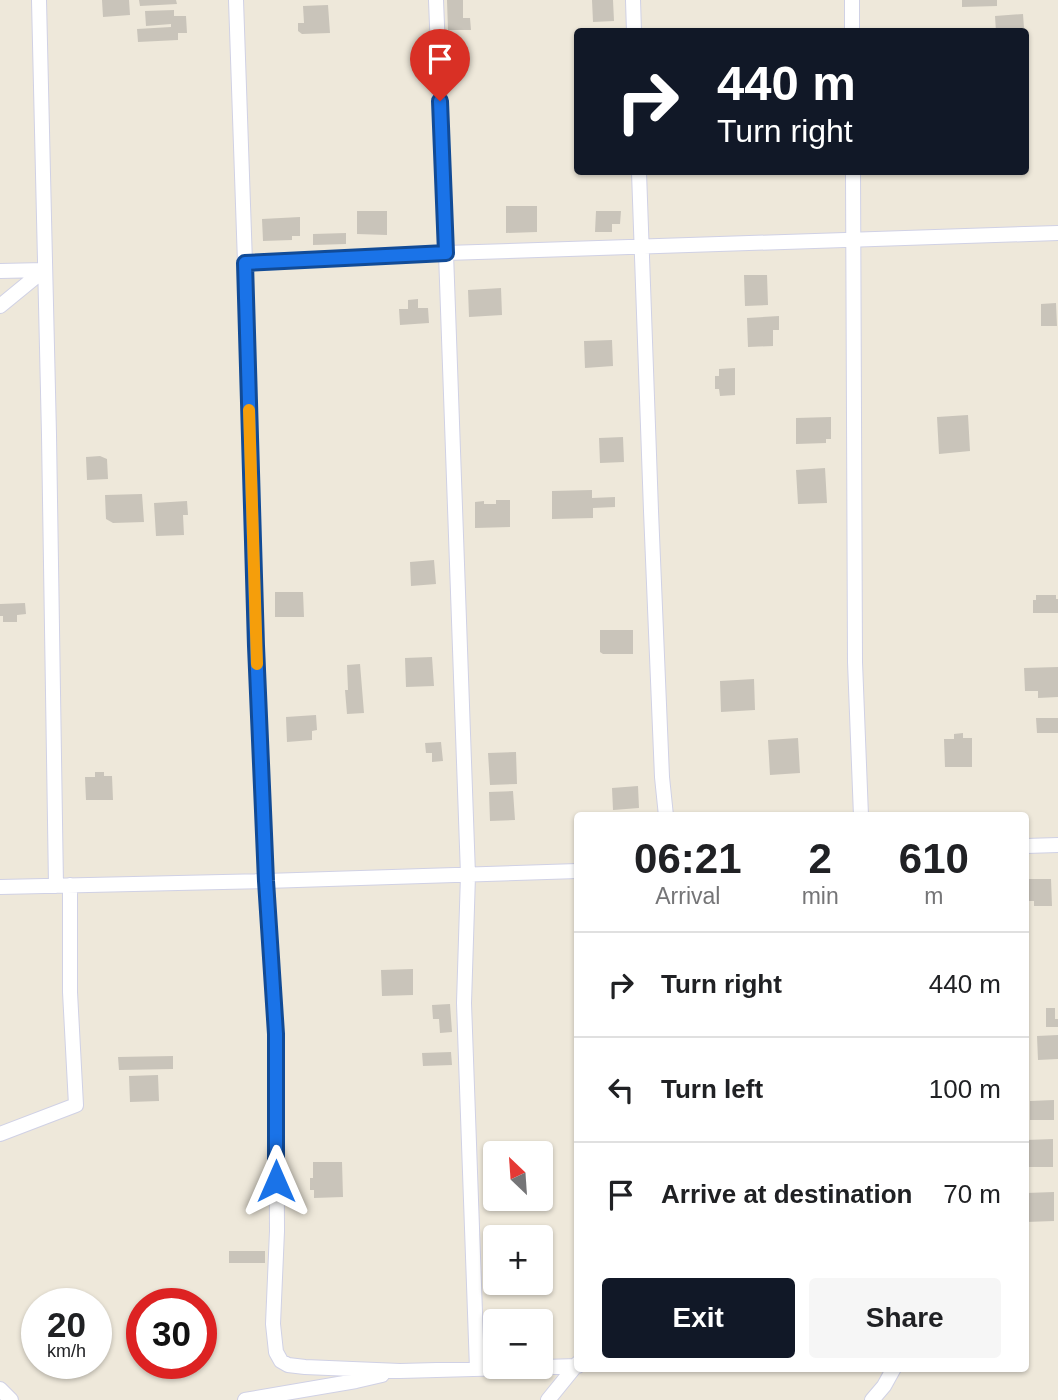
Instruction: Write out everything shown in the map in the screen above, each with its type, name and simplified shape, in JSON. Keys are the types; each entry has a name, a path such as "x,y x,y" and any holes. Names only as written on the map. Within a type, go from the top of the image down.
{"street":[{"path":"0,1133 76,1105 63,886 44,270 39,0"},
{"path":"236,0 255,606 266,881 276,1034 273,1324 276,1352 281,1361 288,1365 305,1367 400,1371 574,1365"},
{"path":"436,0 468,875 464,1003 477,1368"},
{"path":"633,0 634,28"},
{"path":"852,0 852,28"},
{"path":"639,175 650,511 666,812"},
{"path":"853,175 855,662 861,812"},
{"path":"245,263 446,253 1058,233"},
{"path":"0,271 44,270"},
{"path":"0,306 44,270"},
{"path":"1029,846 1058,845"},
{"path":"0,887 574,872"},
{"path":"548,1400 574,1369"},
{"path":"245,1400 400,1371"},
{"path":"872,1400 892,1372"},
{"path":"0,1389 11,1400"}],"building":[{"path":"102,0 129,0 130,15 103,17"},
{"path":"139,0 176,0 177,4 140,6"},
{"path":"447,0 463,0 463,18 470,18 471,30 448,30"},
{"path":"592,0 613,0 614,21 593,22"},
{"path":"962,0 997,0 997,6 962,7"},
{"path":"328,5 330,33 302,34 298,31 298,23 304,23 303,6"},
{"path":"174,10 174,16 186,16 187,33 178,33 178,40 138,42 137,29 171,27 171,24 146,26 145,11"},
{"path":"1023,14 1024,28 996,28 995,16"},
{"path":"506,206 537,206 537,232 506,233"},
{"path":"357,211 387,211 387,235 357,234"},
{"path":"596,211 621,211 620,224 612,224 612,232 595,232"},
{"path":"300,217 300,236 292,236 292,240 263,241 262,219"},
{"path":"346,233 346,244 313,245 313,234"},
{"path":"744,275 767,275 768,305 745,306"},
{"path":"501,288 502,315 469,317 468,290"},
{"path":"418,299 418,308 428,308 429,323 400,325 399,309 408,309 408,300"},
{"path":"1056,303 1057,326 1041,326 1041,304"},
{"path":"779,316 779,330 773,330 773,346 748,347 747,318"},
{"path":"612,340 613,366 585,368 584,341"},
{"path":"735,368 735,395 720,396 719,389 715,389 715,376 719,376 719,369"},
{"path":"968,415 970,451 939,454 937,417"},
{"path":"831,417 831,439 826,439 826,443 796,444 796,418"},
{"path":"623,437 624,462 600,463 599,438"},
{"path":"100,456 107,459 108,479 87,480 86,457"},
{"path":"825,468 827,503 798,504 796,470"},
{"path":"592,490 592,498 615,497 615,507 593,508 593,518 552,519 552,491"},
{"path":"142,494 144,522 113,523 106,519 105,495"},
{"path":"496,500 510,500 510,527 475,528 475,502 496,504"},
{"path":"187,501 188,515 183,515 184,535 156,536 154,503"},
{"path":"434,560 436,584 411,586 410,562"},
{"path":"275,592 303,592 304,617 275,617"},
{"path":"1036,595 1056,595 1058,613 1033,613 1033,600 1036,600"},
{"path":"25,603 26,614 17,615 17,622 3,622 0,604"},
{"path":"600,630 633,630 633,654 600,652"},
{"path":"432,657 434,686 406,687 405,658"},
{"path":"360,664 364,713 347,714 347,665"},
{"path":"1058,667 1058,697 1038,698 1038,691 1025,691 1024,668"},
{"path":"754,679 755,710 721,712 720,681"},
{"path":"316,715 317,730 312,731 312,740 287,742 286,717"},
{"path":"1036,718 1058,718 1058,733 1037,733"},
{"path":"963,733 963,738 972,738 972,767 945,767 944,739 954,739 954,734"},
{"path":"798,738 800,773 770,775 768,740"},
{"path":"441,742 443,761 432,762 432,753 426,753 425,743"},
{"path":"516,752 517,784 490,785 488,753"},
{"path":"95,772 112,776 113,800 86,800 85,777 95,777"},
{"path":"638,786 639,808 613,810 612,788"},
{"path":"513,791 515,820 490,821 489,792"},
{"path":"1029,879 1051,879 1052,906 1034,906 1034,901 1029,901"},
{"path":"413,969 413,995 382,996 381,970"},
{"path":"450,1004 452,1032 440,1033 439,1019 433,1019 432,1005"},
{"path":"1046,1008 1055,1008 1058,1027 1046,1027"},
{"path":"1058,1035 1058,1059 1038,1060 1037,1036"},
{"path":"451,1052 452,1065 423,1066 422,1053"},
{"path":"173,1056 173,1069 119,1070 118,1057"},
{"path":"158,1075 159,1101 130,1102 129,1076"},
{"path":"1054,1100 1054,1120 1030,1120 1030,1101"},
{"path":"1053,1139 1053,1167 1029,1167 1029,1140"},
{"path":"313,1162 342,1162 343,1197 314,1198 314,1190 310,1190"},
{"path":"1054,1192 1054,1221 1029,1222 1029,1193"},
{"path":"229,1251 265,1251 265,1263 229,1263"}],"slow traffic":[{"path":"249,410 257,664"}],"route":[{"path":"276,1181 276,1034 266,881 256,646 245,263 446,253 440,101"}]}
